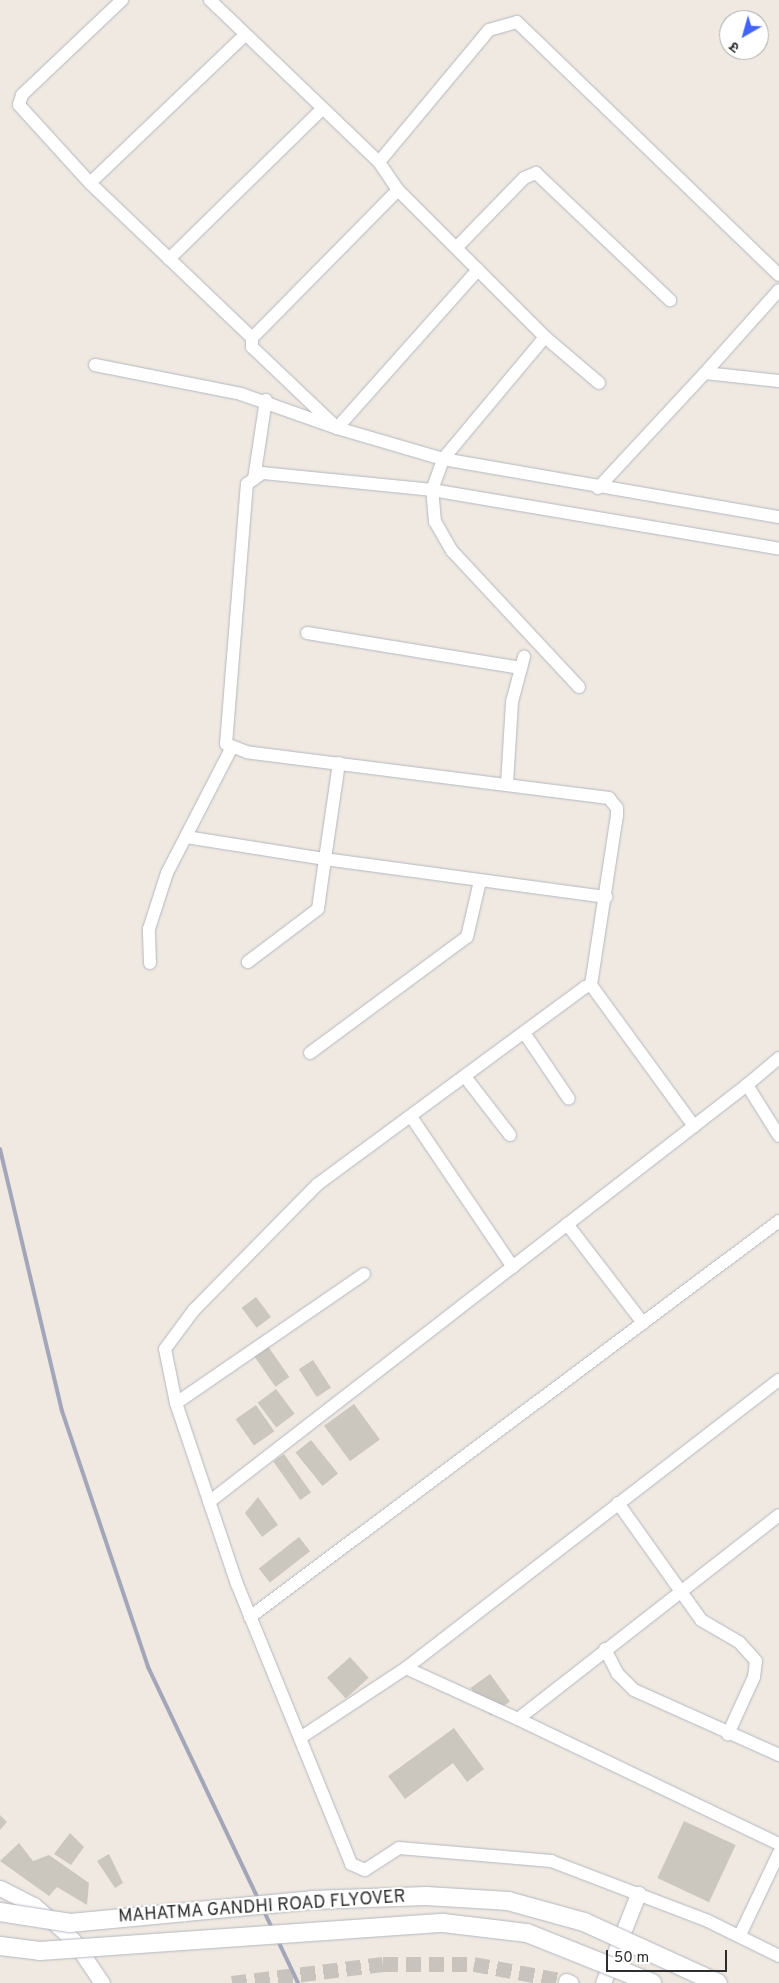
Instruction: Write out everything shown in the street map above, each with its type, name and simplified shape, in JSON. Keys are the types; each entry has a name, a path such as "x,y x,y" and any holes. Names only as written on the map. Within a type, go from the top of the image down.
{"main road":[{"name":"MAHATMA GANDHI ROAD FLYOVER","path":"0,1912 70,1923 312,1900 426,1896 508,1901 584,1922 718,1983"},
{"name":"MAHATMA GANDHI ROAD FLYOVER","path":"0,1946 40,1951 443,1924 527,1934 652,1983"}],"street":[{"path":"122,0 19,100 23,113 90,183 252,338"},
{"path":"210,0 244,36 379,162 398,190 545,337 599,383"},
{"path":"379,162 489,30 517,22 779,275"},
{"path":"90,183 244,36"},
{"path":"168,259 322,109"},
{"path":"456,248 524,178 536,173 670,300"},
{"path":"337,428 252,347 252,338 398,190"},
{"path":"337,428 478,270"},
{"path":"598,488 779,290"},
{"path":"545,337 443,459 432,490 435,522 452,551 579,687"},
{"path":"95,365 266,400 337,428 443,459 598,488 779,517"},
{"path":"705,373 779,381"},
{"path":"254,479 266,400"},
{"path":"231,749 223,733 247,484 262,473 432,490 779,549"},
{"path":"307,633 522,662 512,702 507,784"},
{"path":"231,749 602,795 613,802 617,816 591,985 412,1118 318,1184 178,1329 164,1356 176,1403 250,1617 354,1868 365,1870 399,1848 551,1861 740,1935 779,1956"},
{"path":"150,963 149,929 167,873 231,749"},
{"path":"248,962 318,909 339,763"},
{"path":"186,837 325,859 606,897"},
{"path":"310,1054 467,937 480,881"},
{"path":"591,985 694,1126"},
{"path":"524,1034 569,1099"},
{"path":"209,1502 747,1085 779,1058"},
{"path":"466,1078 510,1135"},
{"path":"747,1085 779,1136"},
{"path":"412,1118 513,1267"},
{"path":"250,1617 779,1221"},
{"path":"567,1224 643,1323"},
{"path":"176,1403 364,1274"},
{"path":"300,1738 406,1668 779,1380"},
{"path":"618,1503 701,1620 738,1642 756,1661 754,1677 728,1734"},
{"path":"518,1719 679,1590 779,1515"},
{"path":"605,1649 617,1673 634,1690 728,1734 779,1755"},
{"path":"406,1668 518,1719 779,1844"},
{"path":"740,1935 779,1853"},
{"path":"0,1888 34,1905 73,1940 102,1983"},
{"path":"603,1983 638,1894"}],"building":[{"path":"256,1297 271,1317 257,1328 242,1308"},
{"path":"267,1345 289,1377 275,1387 253,1355"},
{"path":"313,1360 331,1388 317,1397 299,1369"},
{"path":"276,1389 295,1414 276,1428 258,1403"},
{"path":"354,1404 380,1440 350,1461 324,1426"},
{"path":"256,1405 274,1431 254,1446 236,1419"},
{"path":"311,1440 338,1473 323,1486 295,1453"},
{"path":"284,1454 311,1493 300,1500 273,1461"},
{"path":"258,1497 278,1525 262,1537 245,1513"},
{"path":"299,1537 310,1551 270,1583 259,1568"},
{"path":"350,1657 369,1678 346,1699 327,1678"},
{"path":"490,1674 510,1702 491,1716 471,1688"},
{"path":"454,1728 484,1769 467,1782 453,1763 405,1799 388,1776"},
{"path":"0,1815 7,1822 0,1830"},
{"path":"684,1821 736,1845 709,1902 657,1878"},
{"path":"70,1833 84,1847 71,1865 54,1854"},
{"path":"19,1843 33,1861 49,1855 89,1883 87,1905 57,1887 49,1896 0,1861"},
{"path":"109,1854 123,1883 115,1888 97,1861"}],"tunnel":[{"path":"232,1983 383,1964 474,1964 566,1981"}],"railway":[{"path":"0,1149 62,1411 148,1667 298,1983"}]}
